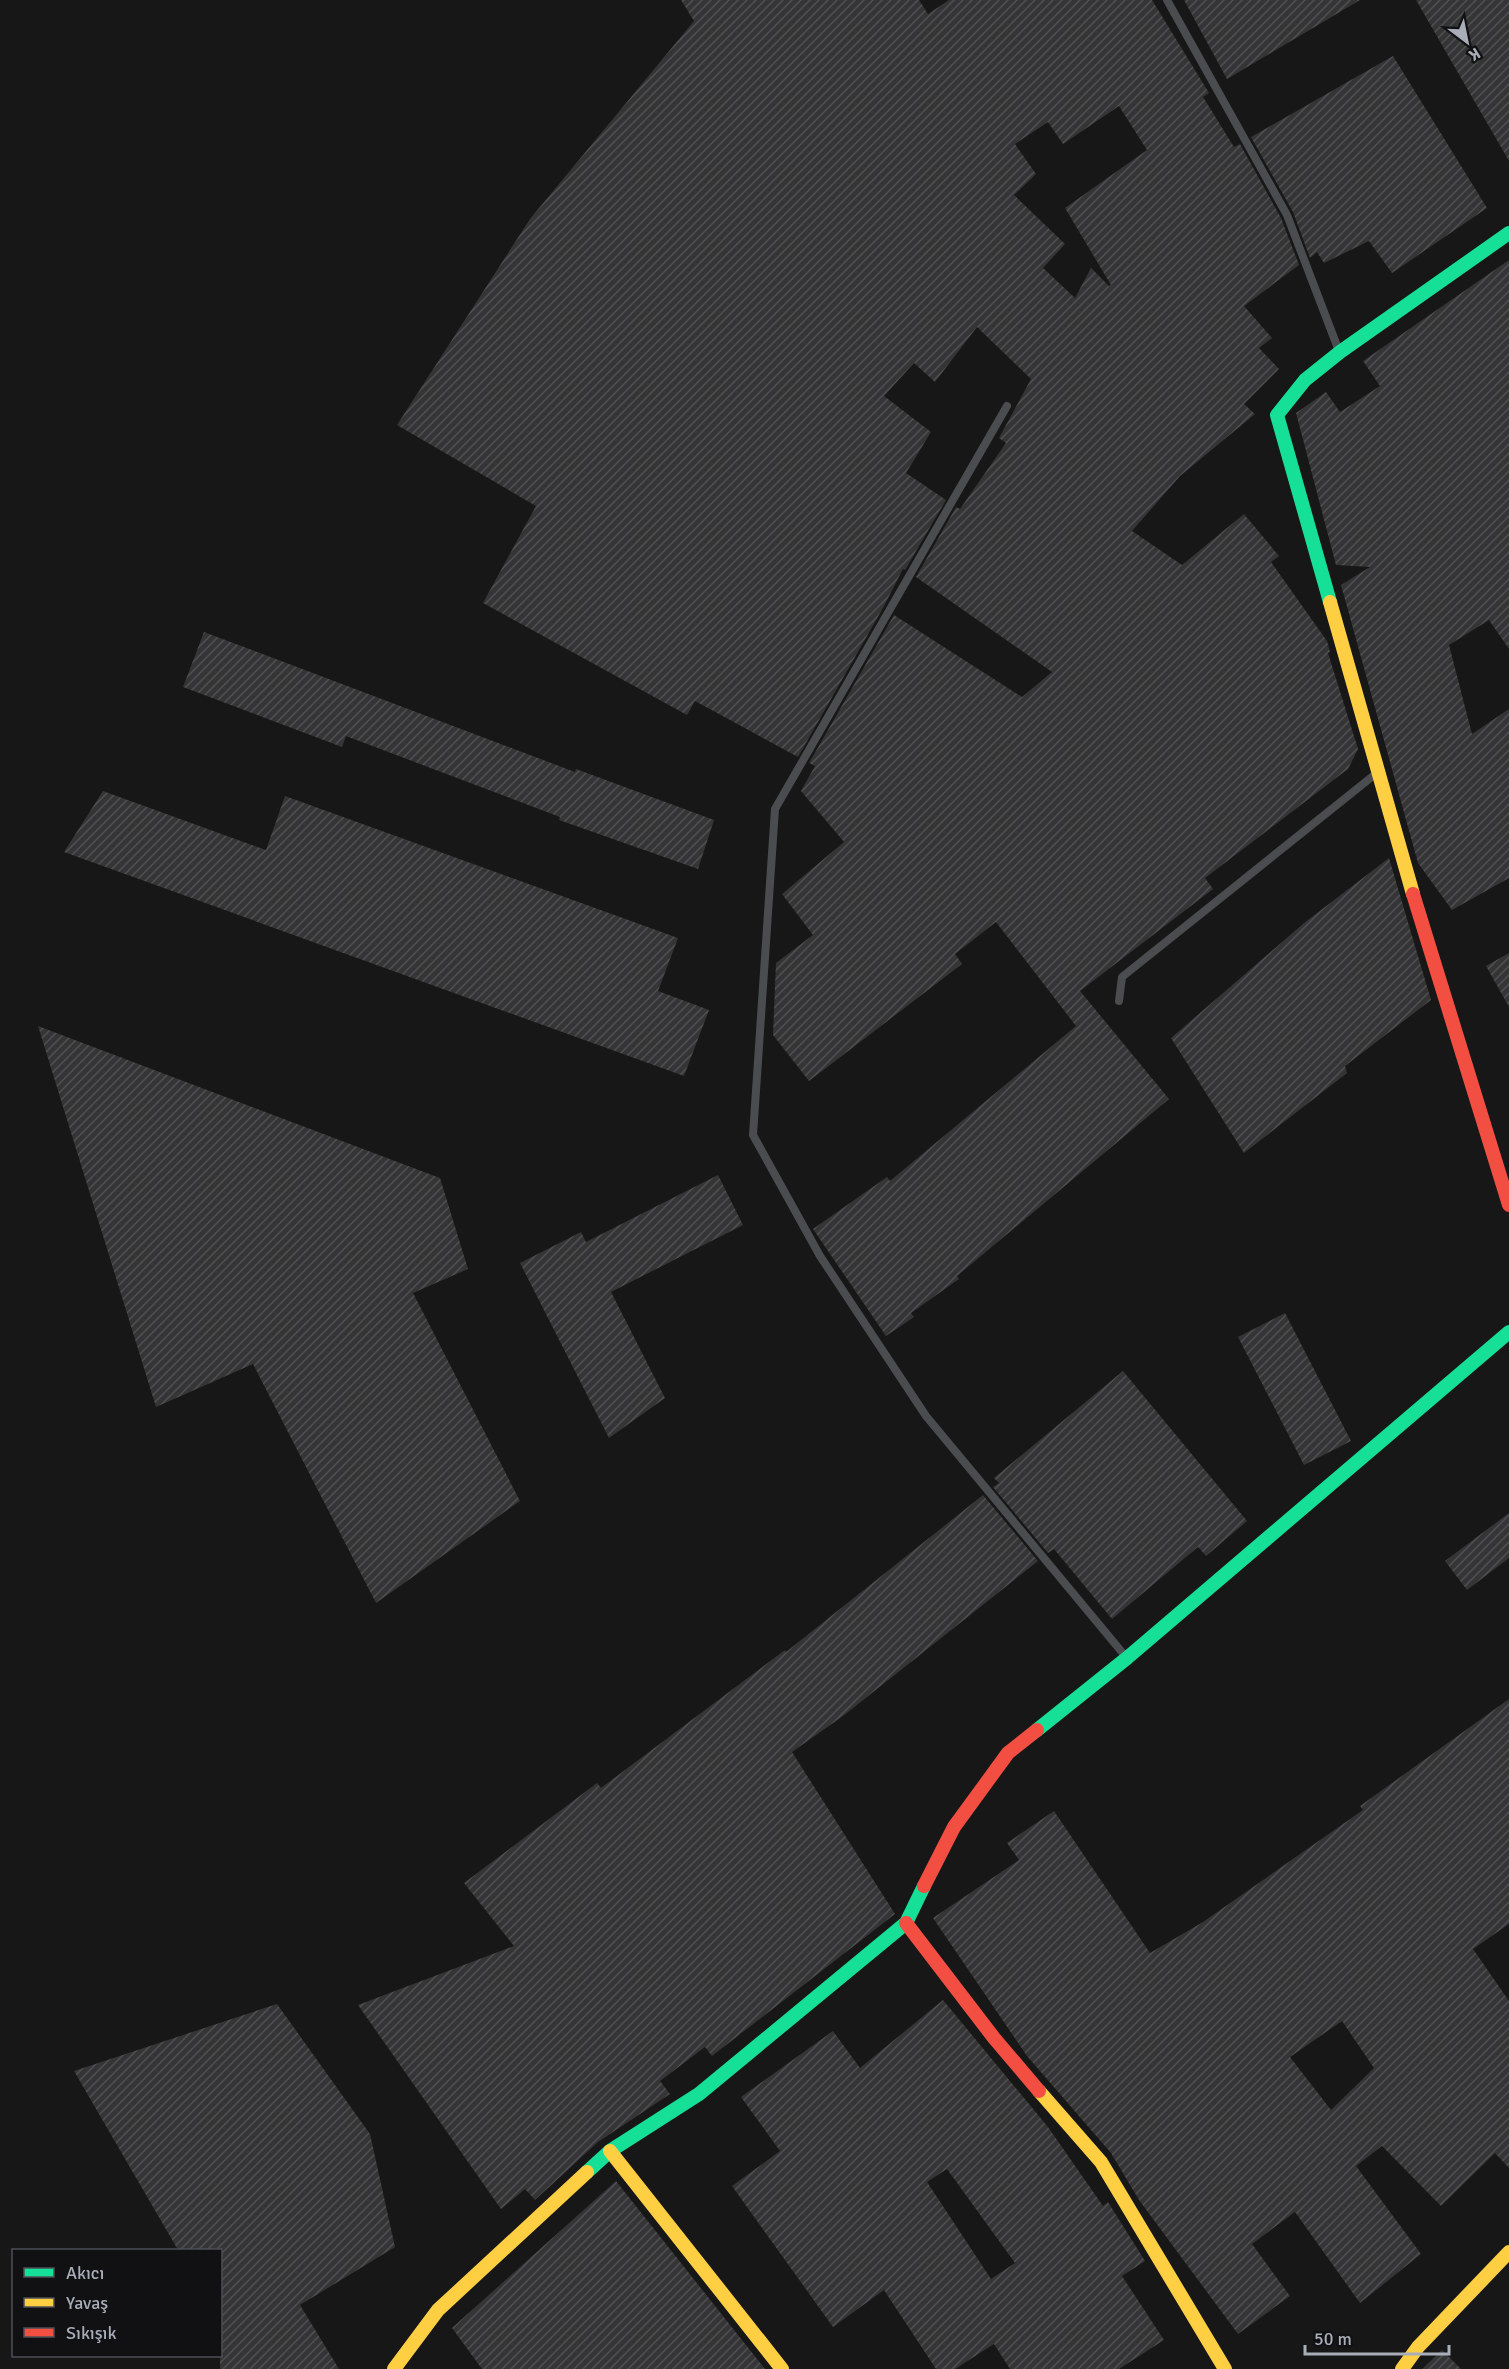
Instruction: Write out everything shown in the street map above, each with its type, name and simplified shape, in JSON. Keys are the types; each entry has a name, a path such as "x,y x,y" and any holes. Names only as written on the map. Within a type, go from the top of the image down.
{"street":[{"path":"1509,233 1340,352 1305,380 1277,415 1378,772 1509,1205"},
{"path":"394,2369 438,2310 610,2151 699,2094 906,1923 954,1827 1008,1753 1127,1658 1509,1332"},
{"path":"906,1923 994,2038 1101,2162 1225,2369"},
{"path":"610,2151 782,2369"},
{"path":"1402,2369 1418,2347 1509,2252"}],"lane":[{"path":"1167,0 1287,215 1340,352"},
{"path":"1006,406 775,809 753,1135 820,1256 926,1416 1127,1658"},
{"path":"1119,1001 1122,976 1378,772"}],"building":[{"path":"681,0 919,0 928,14 949,0 1152,0 1209,93 1203,97 1234,147 1240,144 1281,218 1299,265 1244,306 1272,338 1259,348 1279,369 1244,404 1255,414 1180,476 1132,531 1182,565 1244,514 1279,556 1271,562 1327,641 1330,652 1328,653 1358,749 1348,769 1205,878 1213,889 1080,991 1169,1099 957,1276 959,1279 911,1313 914,1317 886,1336 813,1229 887,1177 890,1181 1076,1026 996,922 955,954 962,964 809,1081 773,1035 776,963 813,935 782,894 844,842 801,791 815,766 809,763 894,615 1022,697 1052,672 916,577 956,507 960,509 1006,443 999,438 1031,379 977,327 935,382 914,363 884,396 931,432 906,473 946,500 905,570 903,569 798,757 695,701 687,715 483,603 536,506 397,425 530,219 694,21","holes":["1119,106 1147,150 1065,208 1111,285 1109,286 1091,268 1075,298 1043,268 1065,244 1014,195 1036,174 1015,144 1048,122 1063,144"]},
{"path":"1184,0 1360,0 1227,79"},
{"path":"1416,0 1509,0 1509,161"},
{"path":"1393,56 1487,208 1392,273 1369,241 1324,263 1317,252 1310,258 1293,212 1251,137"},
{"path":"1509,260 1509,649 1489,620 1449,645 1472,734 1509,709 1509,878 1452,910 1418,863 1341,585 1370,567 1336,565 1296,413 1326,392 1340,412 1380,386 1363,361"},
{"path":"204,632 575,772 576,769 714,820 698,869 559,820 560,817 346,736 342,747 183,687"},
{"path":"103,791 266,850 285,796 678,938 658,991 709,1010 684,1076 64,852"},
{"path":"1389,858 1431,1000 1345,1066 1347,1073 1244,1153 1171,1038 1304,923"},
{"path":"1509,953 1509,1007 1486,966"},
{"path":"38,1026 440,1178 468,1269 413,1293 520,1501 376,1603 253,1364 156,1407"},
{"path":"718,1175 743,1225 611,1292 665,1398 609,1438 520,1263 581,1232 586,1242"},
{"path":"1285,1313 1351,1441 1304,1465 1238,1337"},
{"path":"1123,1371 1247,1521 1206,1556 1198,1547 1112,1619 1054,1549 1048,1553 993,1487 999,1483 994,1478"},
{"path":"983,1495 1038,1561 843,1716 792,1752 895,1914 712,2056 705,2047 660,2081 670,2094 598,2142 535,2200 525,2189 501,2209 358,2005 514,1946 464,1883 597,1783 601,1788 785,1650 786,1652"},
{"path":"1509,1513 1509,1558 1467,1590 1445,1561"},
{"path":"1509,1699 1509,1924 1473,1949 1509,2001 1509,2168 1495,2153 1441,2206 1382,2146 1356,2166 1421,2254 1360,2303 1295,2212 1252,2244 1290,2296 1238,2334 1139,2200 1111,2153 1027,2056 933,1918 1019,1860 1007,1843 1054,1811 1150,1953 1203,1922 1363,1810 1360,1806","holes":["1342,2021 1374,2068 1331,2110 1290,2057"]},
{"path":"943,2000 1048,2127 1103,2206 1108,2202 1145,2261 1122,2276 1164,2340 1119,2369 1010,2369 994,2344 955,2369 936,2369 884,2290 833,2327 732,2186 780,2151 741,2097 833,2031 860,2068","holes":["947,2169 1015,2263 991,2279 927,2182"]},
{"path":"277,2004 370,2134 395,2247 300,2305 339,2369 220,2369 222,2249 177,2249 74,2071"},
{"path":"616,2181 765,2369 482,2369 452,2328"},
{"path":"1442,2350 1461,2369 1422,2369"}],"traffic: fast":[{"path":"1330,602 1277,415 1305,380 1340,352 1509,233"},
{"path":"1037,1730 1127,1658 1509,1332"},
{"path":"587,2172 610,2151 699,2094 906,1923 924,1886"}],"traffic: slow":[{"path":"1330,602 1413,894"},
{"path":"1039,2091 1101,2162 1225,2369"},
{"path":"610,2151 782,2369"},
{"path":"394,2369 438,2310 587,2172"},
{"path":"1402,2369 1418,2347 1509,2252"}],"traffic: jam":[{"path":"1413,894 1509,1205"},
{"path":"924,1886 954,1827 1008,1753 1037,1730"},
{"path":"906,1923 994,2038 1039,2091"}]}
